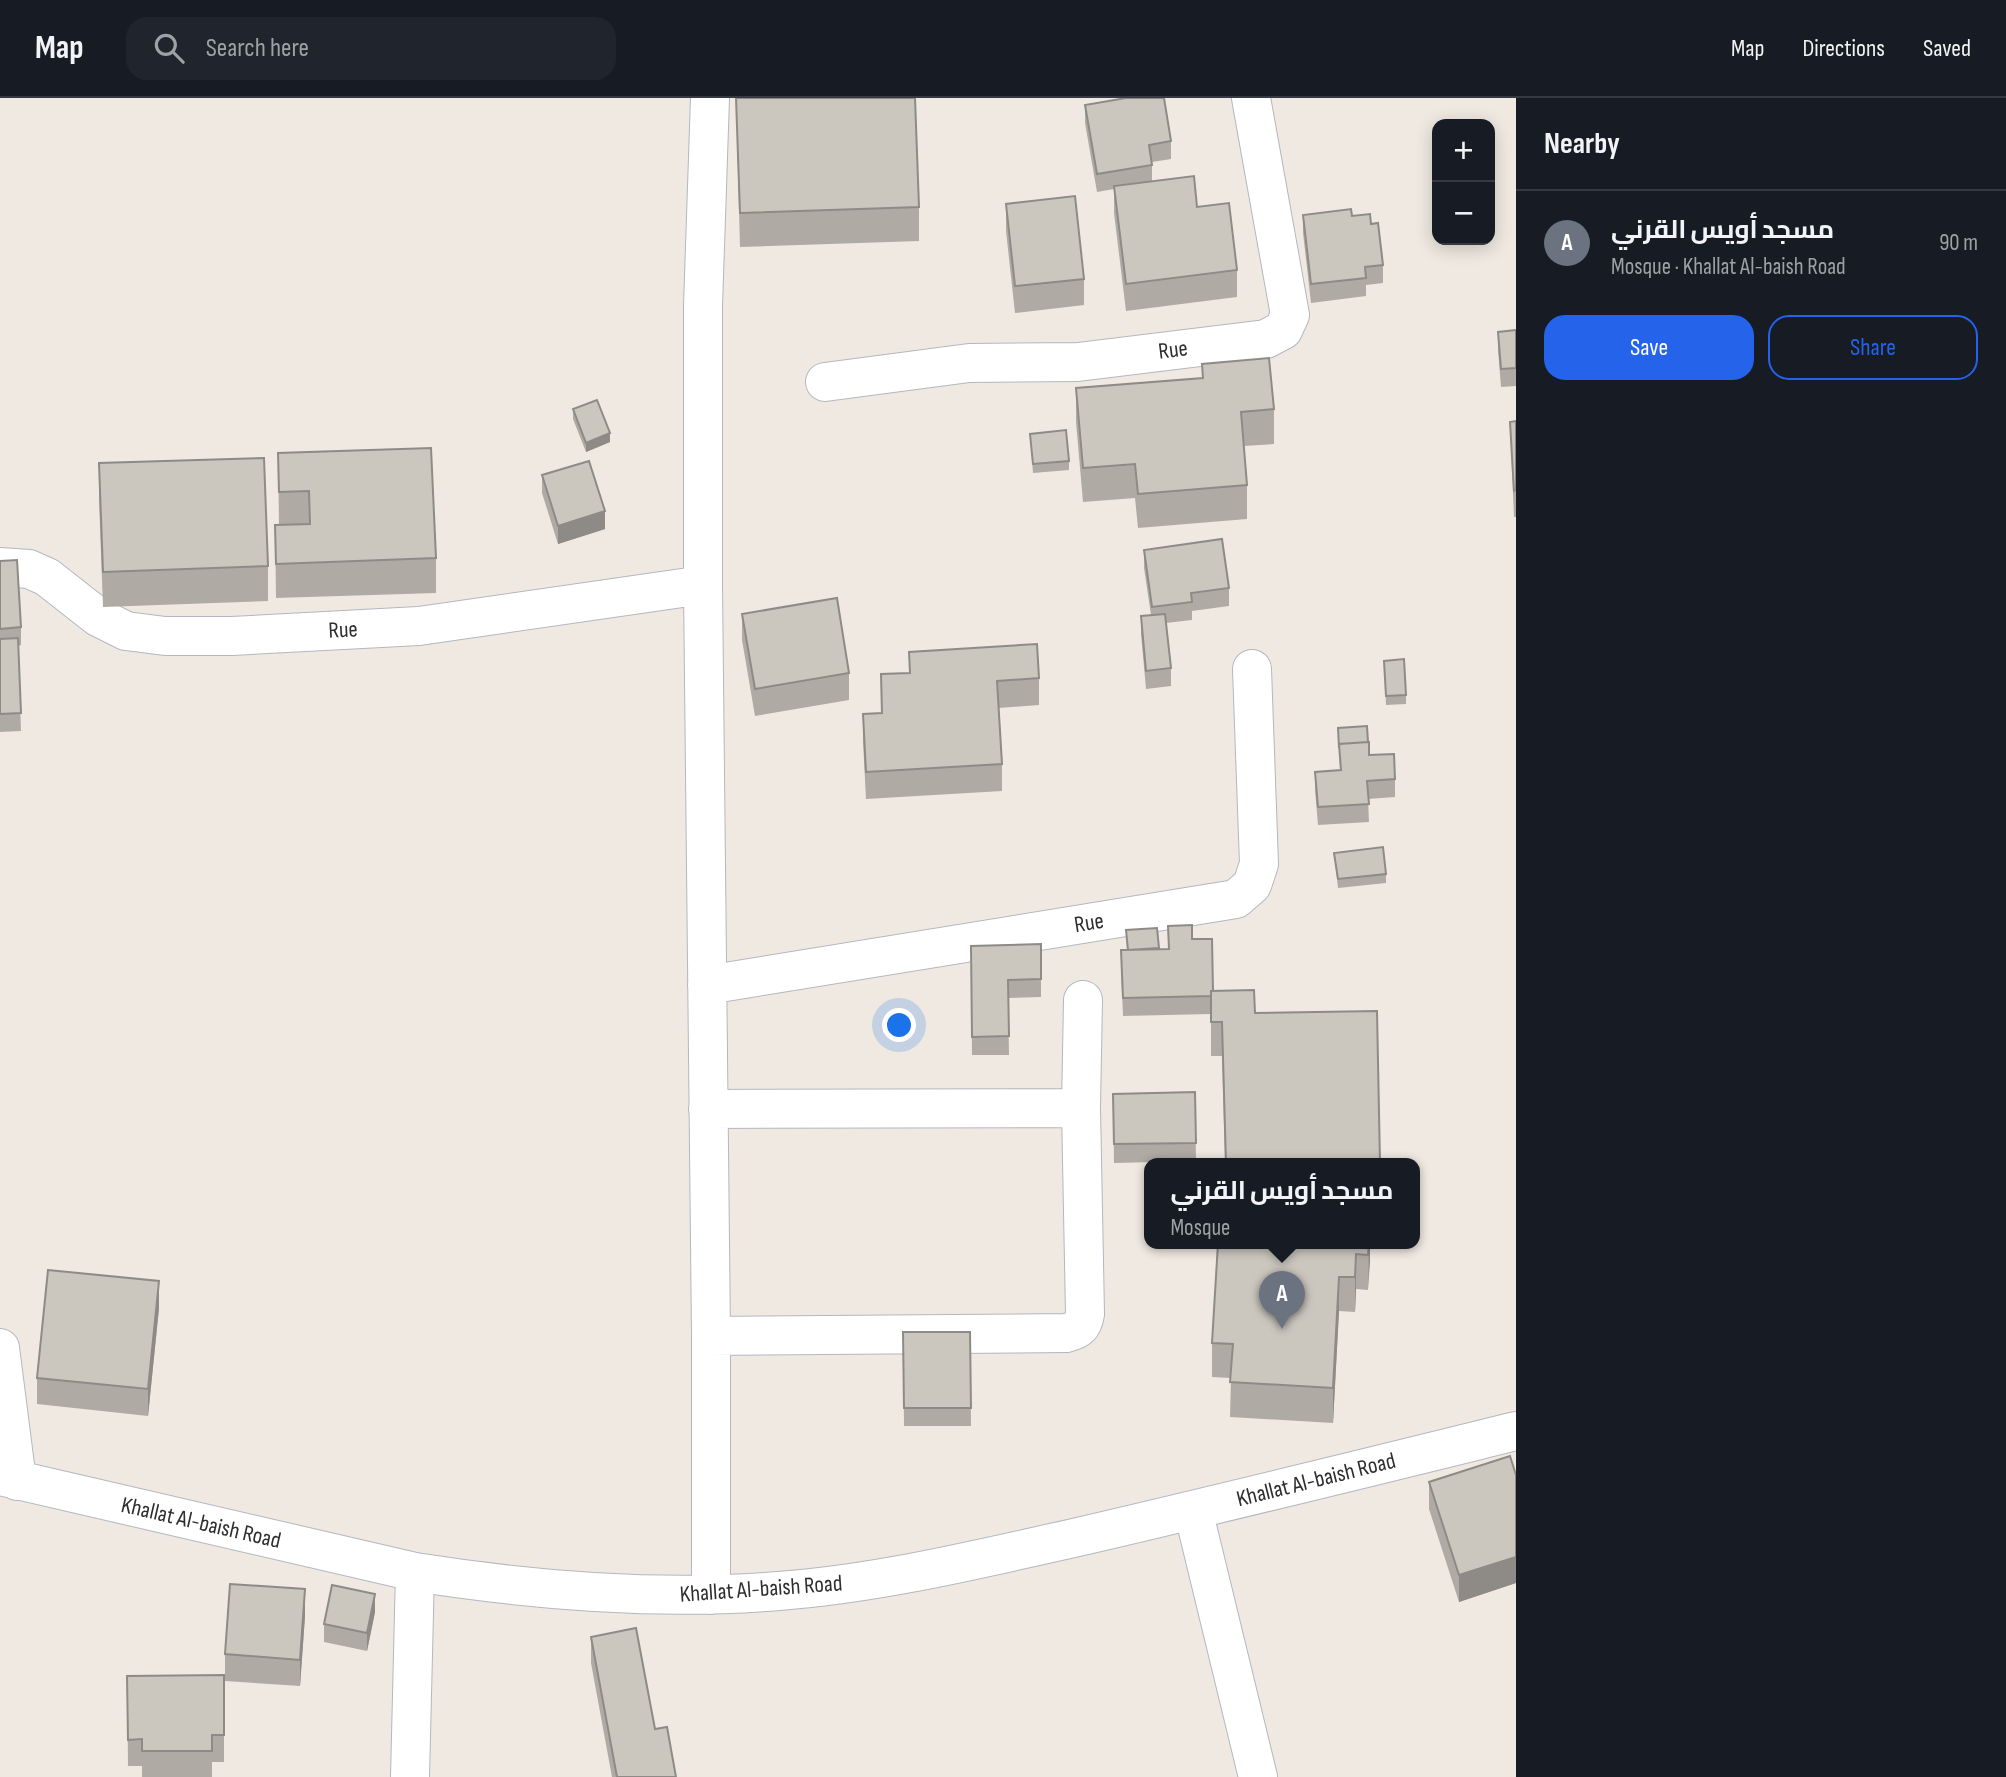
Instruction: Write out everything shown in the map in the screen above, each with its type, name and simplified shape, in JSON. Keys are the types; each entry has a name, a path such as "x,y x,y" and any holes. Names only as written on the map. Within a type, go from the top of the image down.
{"street":[{"path":"710,98 703,306 703,585 711,1595"},
{"name":"Rue","path":"825,382 969,363 1078,362 1266,339 1283,330 1290,315 1251,98"},
{"name":"Rue","path":"0,567 29,569 47,577 99,617 126,631 165,636 232,636 419,626 703,585"},
{"name":"Rue","path":"707,985 1236,899 1252,885 1259,864 1252,669"},
{"path":"711,1336 1077,1331 1084,1323 1085,1314 1083,1000"},
{"path":"708,1110 1082,1108"},
{"path":"0,1348 9,1478"},
{"name":"Khallat Al-baish Road","path":"9,1478 415,1572 478,1582 594,1593 711,1595 807,1588 916,1574 1516,1431"},
{"path":"1193,1510 1258,1777"},
{"path":"410,1777 415,1572"}],"building":[{"path":"736,98 915,98 919,207 740,213"},
{"path":"1126,98 1164,98 1171,141 1149,145 1152,165 1097,174 1085,105"},
{"path":"1194,176 1197,207 1229,203 1237,270 1126,284 1114,186"},
{"path":"1075,196 1084,279 1015,286 1006,204"},
{"path":"1351,209 1352,216 1370,214 1371,224 1378,223 1383,265 1365,267 1366,278 1311,284 1303,215"},
{"path":"1516,330 1516,368 1501,369 1498,332"},
{"path":"1269,358 1274,409 1241,412 1247,485 1138,494 1135,464 1083,468 1076,388 1203,378 1202,364"},
{"path":"597,400 610,433 586,443 573,409"},
{"path":"1516,421 1516,490 1514,491 1510,422"},
{"path":"1066,430 1069,461 1033,464 1030,434"},
{"path":"431,448 436,558 276,564 275,525 310,524 309,491 279,492 278,453"},
{"path":"264,458 268,566 103,572 99,463"},
{"path":"589,461 605,511 558,526 542,475"},
{"path":"1222,539 1229,588 1191,593 1192,602 1152,607 1144,550"},
{"path":"17,560 21,627 0,629 0,561"},
{"path":"837,598 849,673 755,689 742,614"},
{"path":"1165,614 1171,668 1146,671 1141,616"},
{"path":"18,638 21,713 0,714 0,639"},
{"path":"1037,644 1039,678 997,681 1002,764 866,772 863,714 882,713 881,674 910,673 909,652"},
{"path":"1404,659 1406,695 1386,696 1384,661"},
{"path":"1367,726 1368,742 1339,744 1339,748 1338,728"},
{"path":"1369,742 1369,755 1394,754 1395,779 1367,781 1369,804 1318,807 1315,772 1341,770 1339,744"},
{"path":"1383,847 1386,874 1338,879 1334,853"},
{"path":"1192,925 1192,939 1212,939 1211,996 1123,998 1121,950 1169,949 1168,926"},
{"path":"1157,928 1159,948 1128,950 1126,930"},
{"path":"1041,944 1041,979 1008,980 1009,1036 972,1037 971,946"},
{"path":"1254,990 1255,1013 1377,1011 1380,1158 1226,1158 1222,1022 1211,1022 1211,991"},
{"path":"1195,1092 1196,1143 1114,1144 1113,1094"},
{"path":"1218,1249 1368,1249 1368,1255 1356,1254 1355,1277 1339,1277 1333,1388 1230,1382 1233,1344 1212,1343"},
{"path":"48,1270 159,1281 148,1389 37,1378"},
{"path":"903,1332 970,1332 971,1408 904,1408"},
{"path":"1510,1456 1516,1475 1516,1557 1459,1575 1429,1482"},
{"path":"230,1584 305,1589 300,1660 225,1654"},
{"path":"332,1585 375,1594 367,1633 324,1624"},
{"path":"636,1628 655,1729 667,1727 676,1777 617,1777 591,1637"},
{"path":"224,1675 224,1735 212,1735 212,1751 142,1751 142,1739 128,1740 127,1676"}],"place":[{"name":"مسجد أويس القرني","path":"1282,1329"}]}
